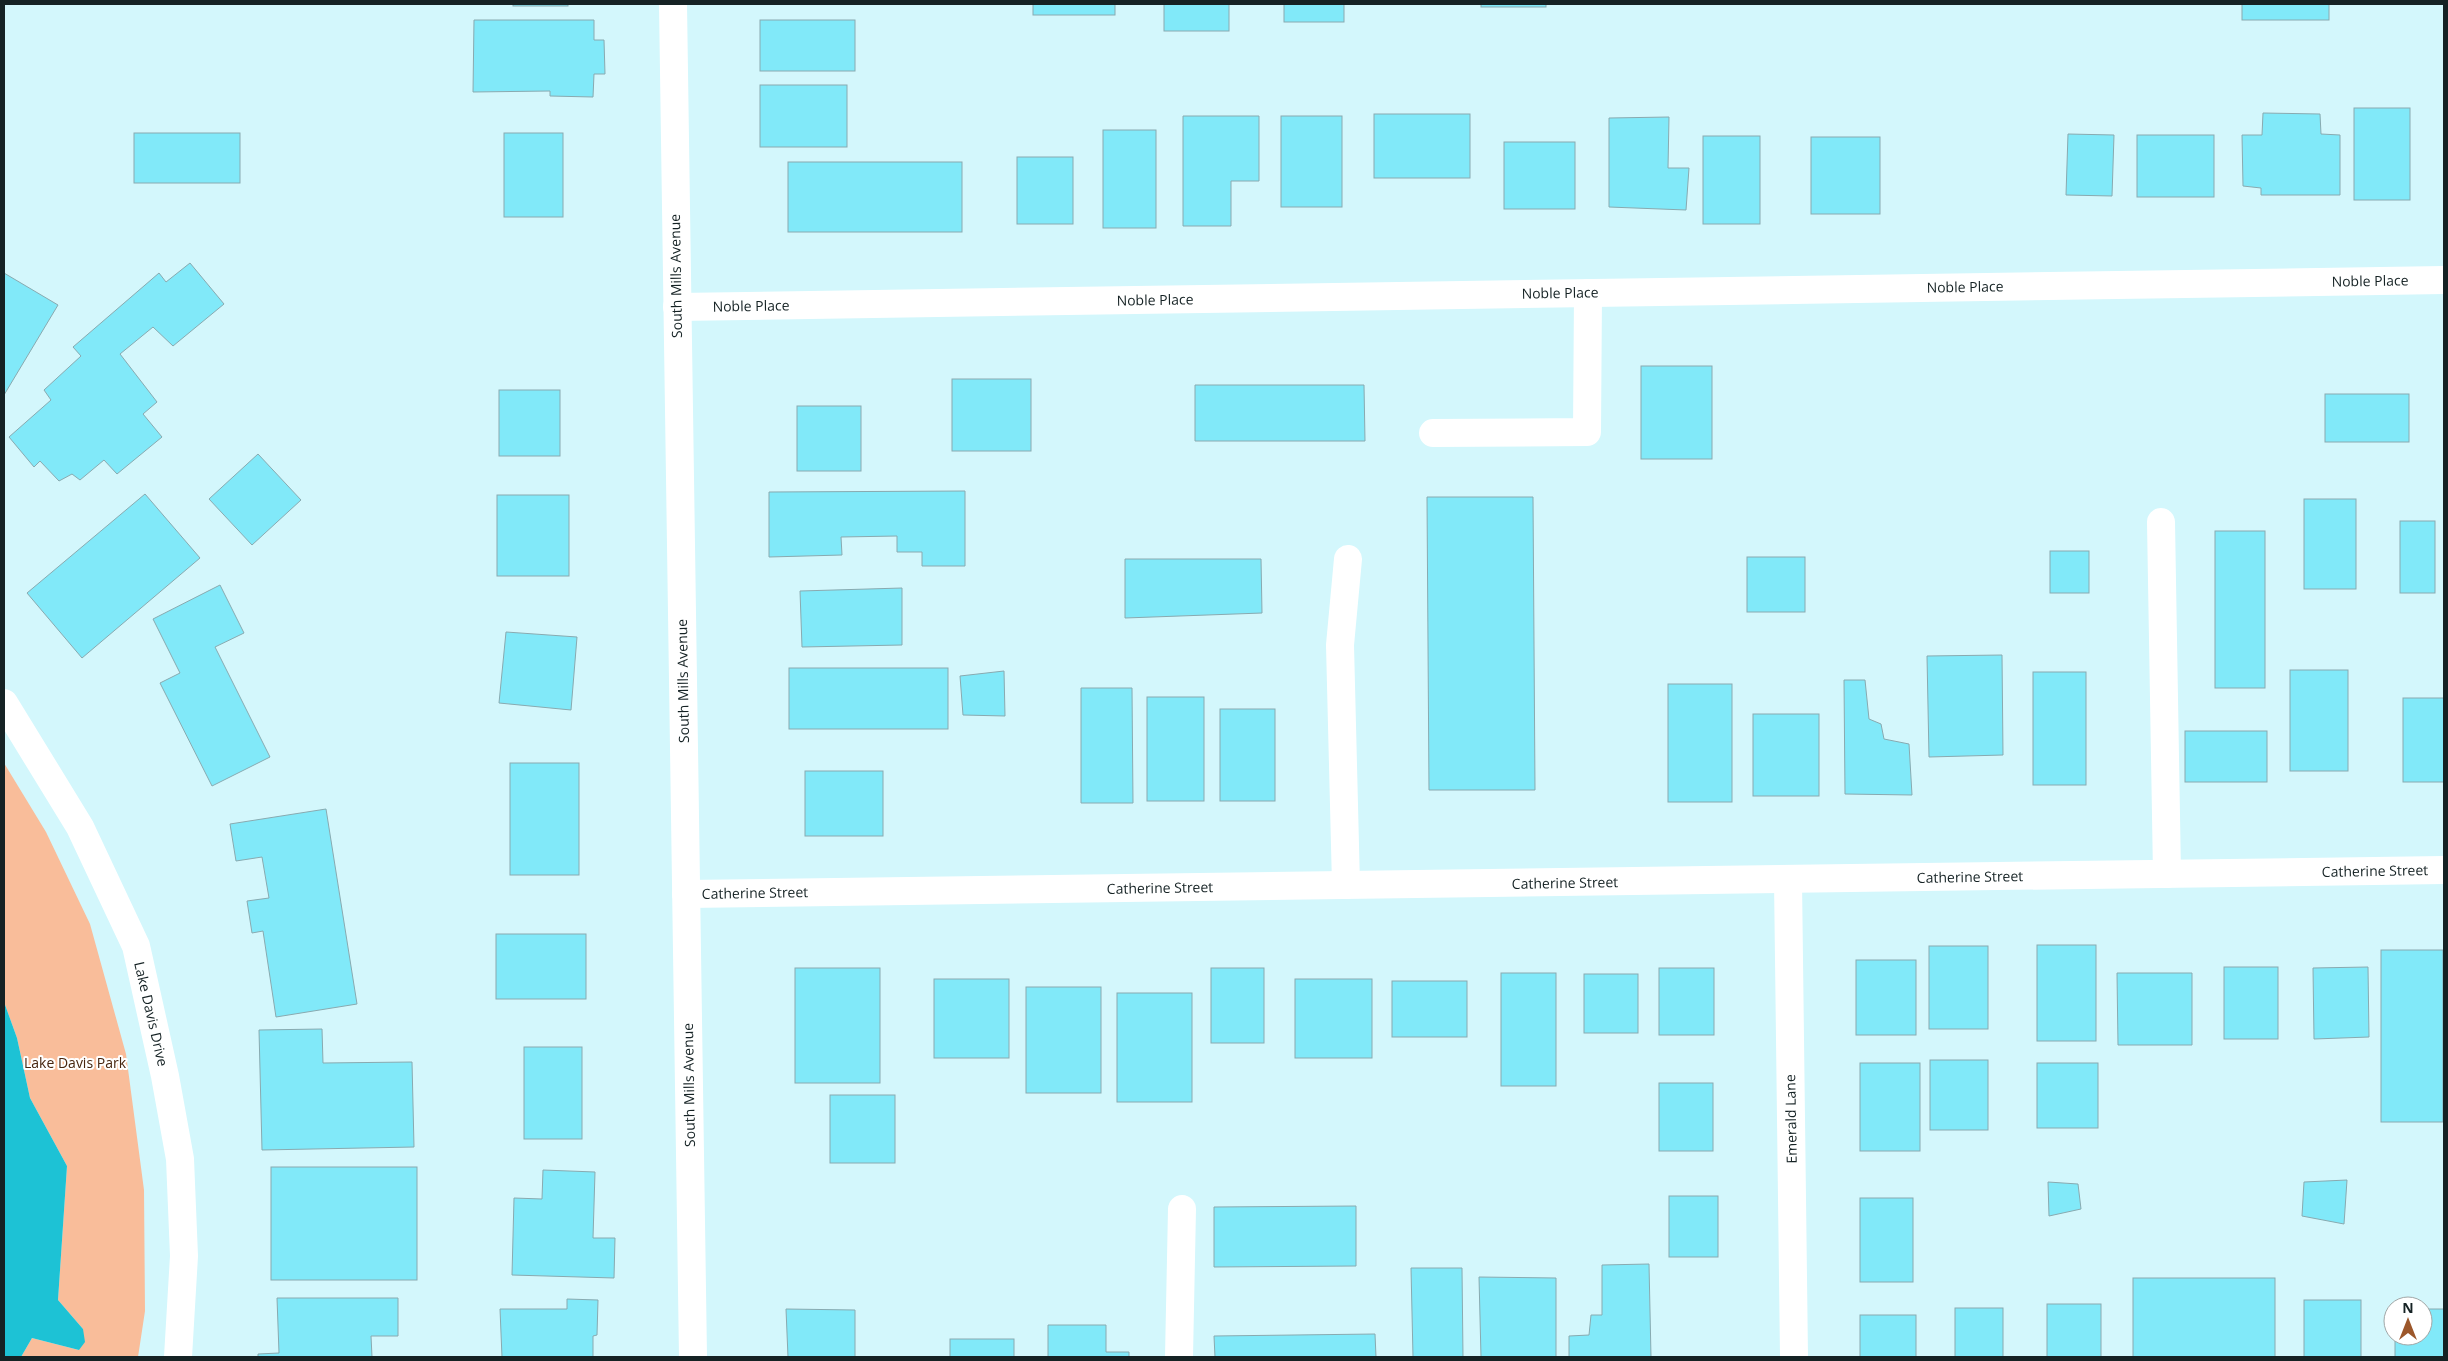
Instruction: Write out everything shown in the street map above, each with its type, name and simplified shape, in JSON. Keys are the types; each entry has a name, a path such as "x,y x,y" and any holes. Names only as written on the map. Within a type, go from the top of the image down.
{"street":[{"name":"South Mills Avenue","path":"673,4 693,1357"},
{"name":"Noble Place","path":"677,307 2444,280"},
{"path":"1434,433 1586,432 1588,293"},
{"path":"2161,522 2166,874"},
{"path":"1346,885 1340,645 1348,559"},
{"name":"Lake Davis Drive","path":"4,703 80,827 136,946 165,1076 180,1159 184,1256 178,1357"},
{"name":"Catherine Street","path":"686,894 2444,870"},
{"name":"Emerald Lane","path":"1788,880 1794,1357"},
{"path":"1179,1357 1182,1209"}],"green space":[{"name":"Lake Davis Park","path":"4,763 46,832 90,924 126,1054 144,1190 145,1311 138,1357 21,1357 32,1338 79,1350 83,1329 58,1300 67,1166 30,1098 17,1038 4,1002"}],"water":[{"path":"4,1002 17,1038 30,1098 67,1166 58,1300 83,1329 85,1342 79,1350 32,1338 21,1357 4,1357"}],"building":[{"path":"513,4 568,4 568,6 513,6"},
{"path":"1033,4 1115,4 1115,15 1033,15"},
{"path":"1164,4 1229,4 1229,31 1164,31"},
{"path":"1284,4 1344,4 1344,22 1284,22"},
{"path":"1481,4 1546,4 1546,7 1481,7"},
{"path":"2242,4 2329,4 2329,20 2242,20"},
{"path":"474,20 594,20 594,40 604,40 605,74 594,74 593,97 550,96 550,91 473,92"},
{"path":"760,20 855,20 855,71 760,71"},
{"path":"760,85 847,85 847,147 760,147"},
{"path":"2354,108 2410,108 2410,200 2354,200"},
{"path":"2263,113 2320,114 2321,134 2340,135 2340,195 2261,195 2261,188 2243,186 2242,135 2262,135"},
{"path":"1374,114 1470,114 1470,178 1374,178"},
{"path":"1183,116 1259,116 1259,181 1231,181 1231,226 1183,226"},
{"path":"1281,116 1342,116 1342,207 1281,207"},
{"path":"1669,117 1668,168 1689,168 1686,210 1609,207 1609,118"},
{"path":"1103,130 1156,130 1156,228 1103,228"},
{"path":"134,133 240,133 240,183 134,183"},
{"path":"504,133 563,133 563,217 504,217"},
{"path":"2068,134 2114,135 2112,196 2066,195"},
{"path":"2137,135 2214,135 2214,197 2137,197"},
{"path":"1703,136 1760,136 1760,224 1703,224"},
{"path":"1811,137 1880,137 1880,214 1811,214"},
{"path":"1504,142 1575,142 1575,209 1504,209"},
{"path":"1017,157 1073,157 1073,224 1017,224"},
{"path":"788,162 962,162 962,232 788,232"},
{"path":"190,263 224,304 173,346 153,327 120,354 157,402 143,414 162,437 117,474 104,460 80,480 72,474 59,481 40,461 34,467 9,437 51,400 44,390 81,356 73,347 159,273 166,282"},
{"path":"4,273 58,305 4,395"},
{"path":"1641,366 1712,366 1712,459 1641,459"},
{"path":"952,379 1031,379 1031,451 952,451"},
{"path":"1195,385 1364,385 1365,441 1195,441"},
{"path":"499,390 560,390 560,456 499,456"},
{"path":"2325,394 2409,394 2409,442 2325,442"},
{"path":"797,406 861,406 861,471 797,471"},
{"path":"258,454 301,500 252,545 209,499"},
{"path":"965,491 965,566 922,566 922,552 897,552 897,536 841,537 842,555 769,557 769,492"},
{"path":"145,494 200,558 82,658 27,593"},
{"path":"497,495 569,495 569,576 497,576"},
{"path":"1427,497 1533,497 1535,790 1429,790"},
{"path":"2304,499 2356,499 2356,589 2304,589"},
{"path":"2400,521 2435,521 2435,593 2400,593"},
{"path":"2215,531 2265,531 2265,688 2215,688"},
{"path":"2050,551 2089,551 2089,593 2050,593"},
{"path":"1747,557 1805,557 1805,612 1747,612"},
{"path":"1125,559 1261,559 1262,613 1125,618"},
{"path":"220,585 244,633 215,647 270,757 212,786 160,683 180,673 153,619"},
{"path":"902,588 902,645 802,647 800,591"},
{"path":"506,632 577,637 571,710 499,703"},
{"path":"2002,655 2003,755 1929,757 1927,656"},
{"path":"789,668 948,668 948,729 789,729"},
{"path":"2290,670 2348,670 2348,771 2290,771"},
{"path":"1004,671 1005,716 963,715 960,676"},
{"path":"2033,672 2086,672 2086,785 2033,785"},
{"path":"1844,680 1865,680 1869,719 1881,724 1884,739 1909,744 1912,795 1845,794"},
{"path":"1668,684 1732,684 1732,802 1668,802"},
{"path":"1081,688 1132,688 1133,803 1081,803"},
{"path":"1147,697 1204,697 1204,801 1147,801"},
{"path":"2403,698 2444,698 2444,782 2403,782"},
{"path":"1220,709 1275,709 1275,801 1220,801"},
{"path":"1753,714 1819,714 1819,796 1753,796"},
{"path":"2185,731 2267,731 2267,782 2185,782"},
{"path":"510,763 579,763 579,875 510,875"},
{"path":"805,771 883,771 883,836 805,836"},
{"path":"326,809 357,1004 276,1017 263,931 252,933 247,901 269,898 262,857 236,861 230,824"},
{"path":"496,934 586,934 586,999 496,999"},
{"path":"2037,945 2096,945 2096,1041 2037,1041"},
{"path":"1929,946 1988,946 1988,1029 1929,1029"},
{"path":"2381,950 2443,950 2443,1122 2381,1122"},
{"path":"1856,960 1916,960 1916,1035 1856,1035"},
{"path":"2224,967 2278,967 2278,1039 2224,1039"},
{"path":"2368,967 2369,1037 2314,1039 2313,968"},
{"path":"795,968 880,968 880,1083 795,1083"},
{"path":"1211,968 1264,968 1264,1043 1211,1043"},
{"path":"1659,968 1714,968 1714,1035 1659,1035"},
{"path":"1501,973 1556,973 1556,1086 1501,1086"},
{"path":"2117,973 2192,973 2192,1045 2118,1045"},
{"path":"1584,974 1638,974 1638,1033 1584,1033"},
{"path":"934,979 1009,979 1009,1058 934,1058"},
{"path":"1295,979 1372,979 1372,1058 1295,1058"},
{"path":"1392,981 1467,981 1467,1037 1392,1037"},
{"path":"1026,987 1101,987 1101,1093 1026,1093"},
{"path":"1117,993 1192,993 1192,1102 1117,1102"},
{"path":"322,1029 323,1063 412,1062 414,1147 262,1150 259,1030"},
{"path":"524,1047 582,1047 582,1139 524,1139"},
{"path":"1930,1060 1988,1060 1988,1130 1930,1130"},
{"path":"1860,1063 1920,1063 1920,1151 1860,1151"},
{"path":"2037,1063 2098,1063 2098,1128 2037,1128"},
{"path":"1659,1083 1713,1083 1713,1151 1659,1151"},
{"path":"830,1095 895,1095 895,1163 830,1163"},
{"path":"271,1167 417,1167 417,1280 271,1280"},
{"path":"543,1170 595,1172 593,1238 615,1238 614,1278 512,1275 514,1198 542,1199"},
{"path":"2347,1180 2344,1224 2302,1216 2304,1182"},
{"path":"2048,1182 2078,1184 2081,1209 2049,1216"},
{"path":"1669,1196 1718,1196 1718,1257 1669,1257"},
{"path":"1860,1198 1913,1198 1913,1282 1860,1282"},
{"path":"1356,1206 1356,1266 1214,1267 1214,1207"},
{"path":"1649,1264 1651,1357 1569,1357 1569,1336 1589,1335 1591,1315 1602,1315 1602,1265"},
{"path":"1411,1268 1462,1268 1463,1357 1413,1357"},
{"path":"1479,1277 1556,1278 1556,1357 1481,1357"},
{"path":"2133,1278 2275,1278 2275,1357 2133,1357"},
{"path":"277,1298 398,1298 398,1336 371,1336 372,1357 258,1357 258,1354 279,1353"},
{"path":"567,1299 598,1300 597,1335 593,1336 593,1357 502,1357 500,1309 567,1309"},
{"path":"2304,1300 2361,1300 2361,1357 2304,1357"},
{"path":"2047,1304 2101,1304 2101,1357 2047,1357"},
{"path":"1955,1308 2003,1308 2003,1357 1955,1357"},
{"path":"786,1309 855,1310 855,1357 788,1357"},
{"path":"2433,1309 2444,1309 2444,1357 2395,1357 2395,1346 2433,1346"},
{"path":"1860,1315 1916,1315 1916,1357 1860,1357"},
{"path":"1048,1325 1106,1325 1106,1352 1129,1352 1129,1357 1048,1357"},
{"path":"1375,1334 1376,1357 1215,1357 1214,1336"},
{"path":"950,1339 1014,1339 1014,1357 950,1357"}]}
